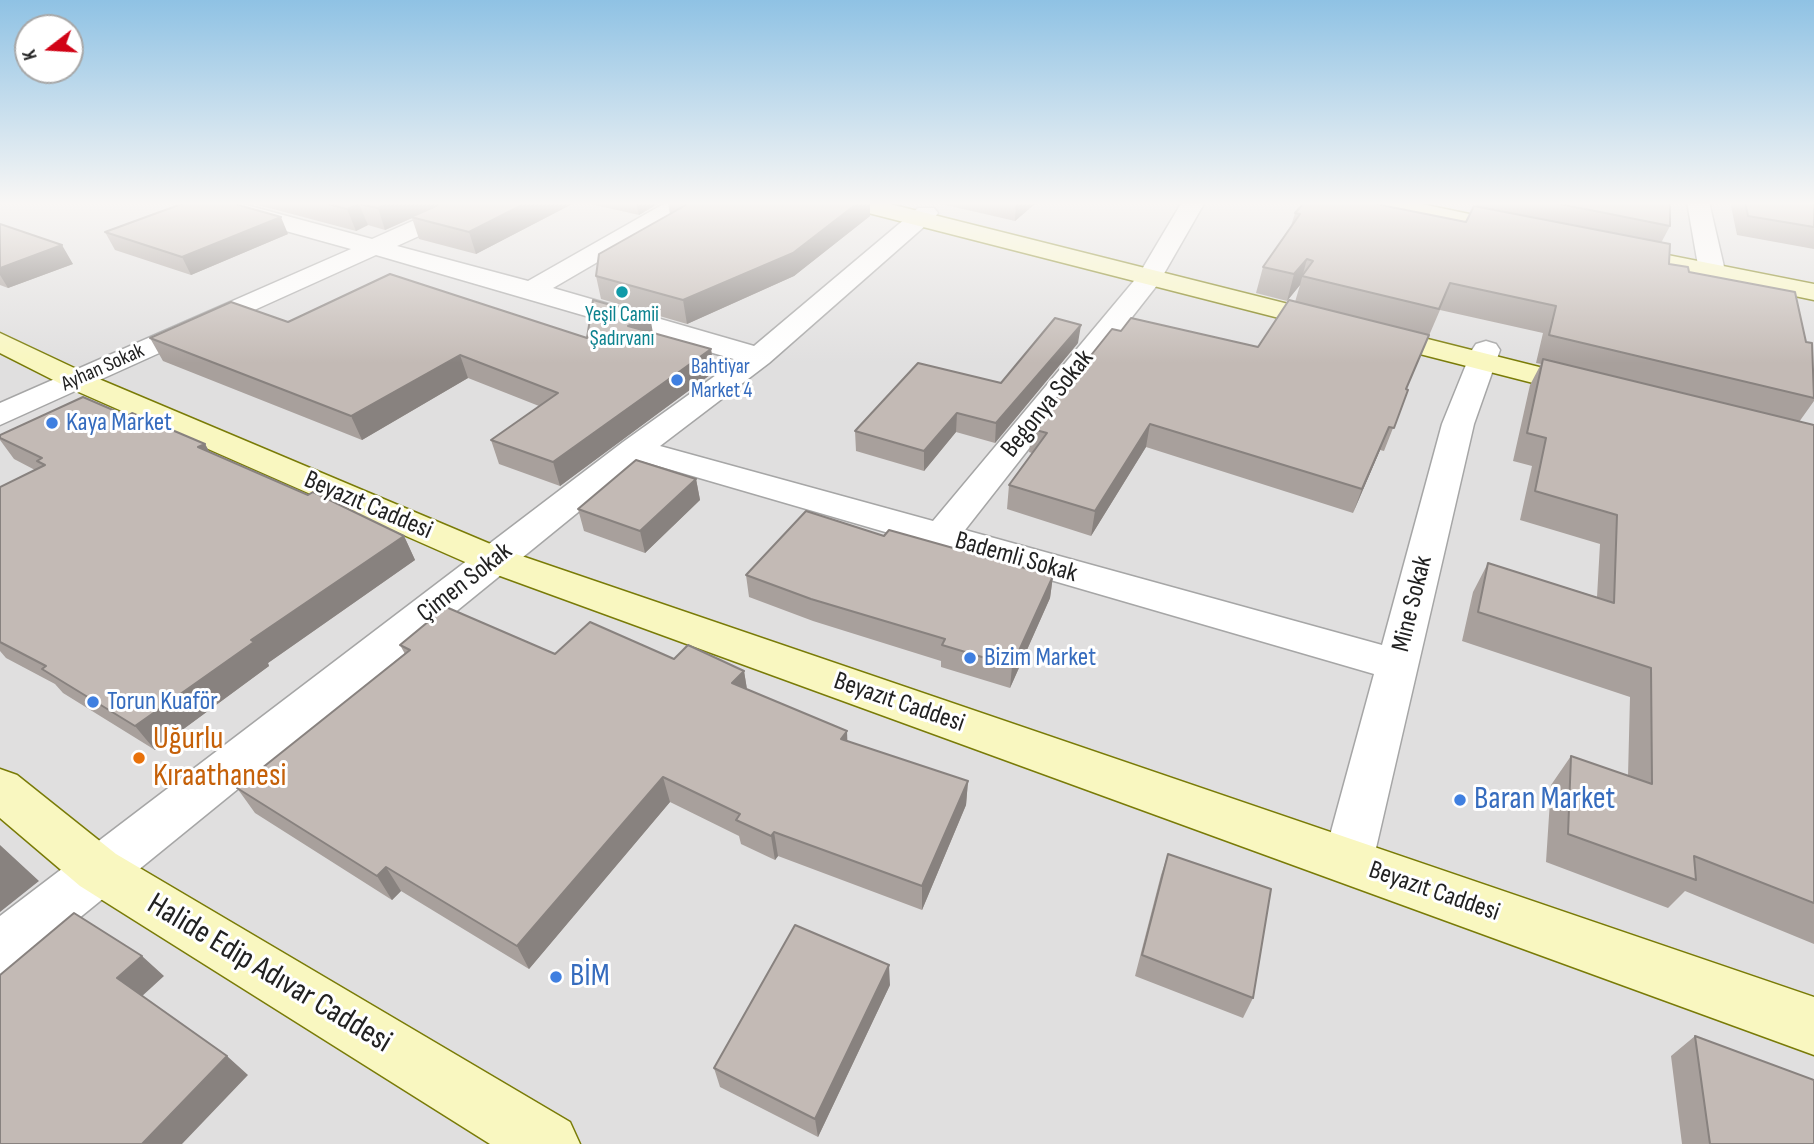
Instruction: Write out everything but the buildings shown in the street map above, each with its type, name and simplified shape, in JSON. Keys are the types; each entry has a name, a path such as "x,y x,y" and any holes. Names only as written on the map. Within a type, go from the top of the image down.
{"street":[{"name":"Ayhan Sokak","path":"0,415 358,255"},
{"path":"402,255 759,356"},
{"path":"531,290 591,255"},
{"name":"Çimen Sokak","path":"0,949 635,449 759,356 876,255"},
{"path":"1078,255 1609,386"},
{"name":"Begonya Sokak","path":"940,536 1152,274 1163,255"},
{"path":"1637,255 1814,292"},
{"path":"1709,255 1712,271"},
{"name":"Beyazıt Caddesi","path":"0,342 76,380 494,560 1814,1026"},
{"name":"Mine Sokak","path":"1348,861 1458,424 1483,356"},
{"name":"Bademli Sokak","path":"635,449 1398,665"},
{"name":"Halide Edip Adıvar Caddesi","path":"0,789 99,870 548,1144"}],"shaded area":[{"path":"0,255 1814,255 1814,1144 0,1144"}],"place":[{"name":"Yeşil Camii Şadırvanı","path":"622,292"},
{"name":"Bahtiyar Market 4","path":"677,380"},
{"name":"Kaya Market","path":"52,423"},
{"name":"Bizim Market","path":"970,658"},
{"name":"Torun Kuaför","path":"93,702"},
{"name":"Uğurlu Kıraathanesi","path":"139,758"},
{"name":"Baran Market","path":"1460,800"},
{"name":"BİM","path":"556,977"}]}
